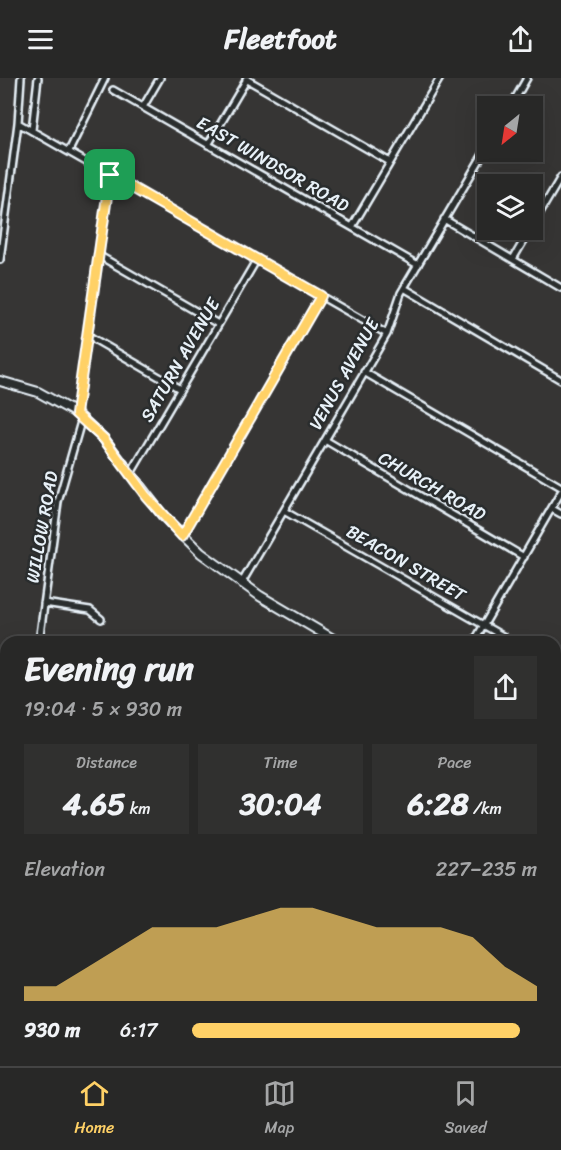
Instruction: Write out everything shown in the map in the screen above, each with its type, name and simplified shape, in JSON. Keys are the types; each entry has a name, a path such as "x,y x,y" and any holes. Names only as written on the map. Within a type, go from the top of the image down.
{"street":[{"path":"0,260 18,125 21,78"},
{"path":"32,130 38,78"},
{"path":"69,151 105,78"},
{"path":"143,107 160,78"},
{"path":"352,227 440,78"},
{"path":"517,96 527,78"},
{"path":"208,145 246,79 390,162"},
{"name":"EAST WINDSOR ROAD","path":"113,90 418,265"},
{"path":"18,125 32,130 387,334"},
{"name":"VENUS AVENUE","path":"241,584 387,334 404,288 478,162"},
{"name":"WILLOW ROAD","path":"40,636 58,502 79,416 87,335 110,175"},
{"path":"543,207 561,177"},
{"path":"444,219 561,288"},
{"path":"513,259 524,240"},
{"path":"98,255 218,324"},
{"name":"SATURN AVENUE","path":"130,475 257,260"},
{"path":"404,288 561,380"},
{"path":"182,536 321,296"},
{"path":"87,335 180,389"},
{"path":"364,372 561,487"},
{"path":"0,381 38,392 79,416 108,444 152,503 182,536 241,584 328,636"},
{"name":"CHURCH ROAD","path":"325,440 524,557"},
{"path":"478,636 561,492"},
{"path":"552,509 561,514"},
{"name":"BEACON STREET","path":"284,511 502,636"},
{"path":"44,603 90,610 101,619"}],"route":[{"path":"110,175 321,296 182,536 146,496 104,439 76,414 110,175"}]}
